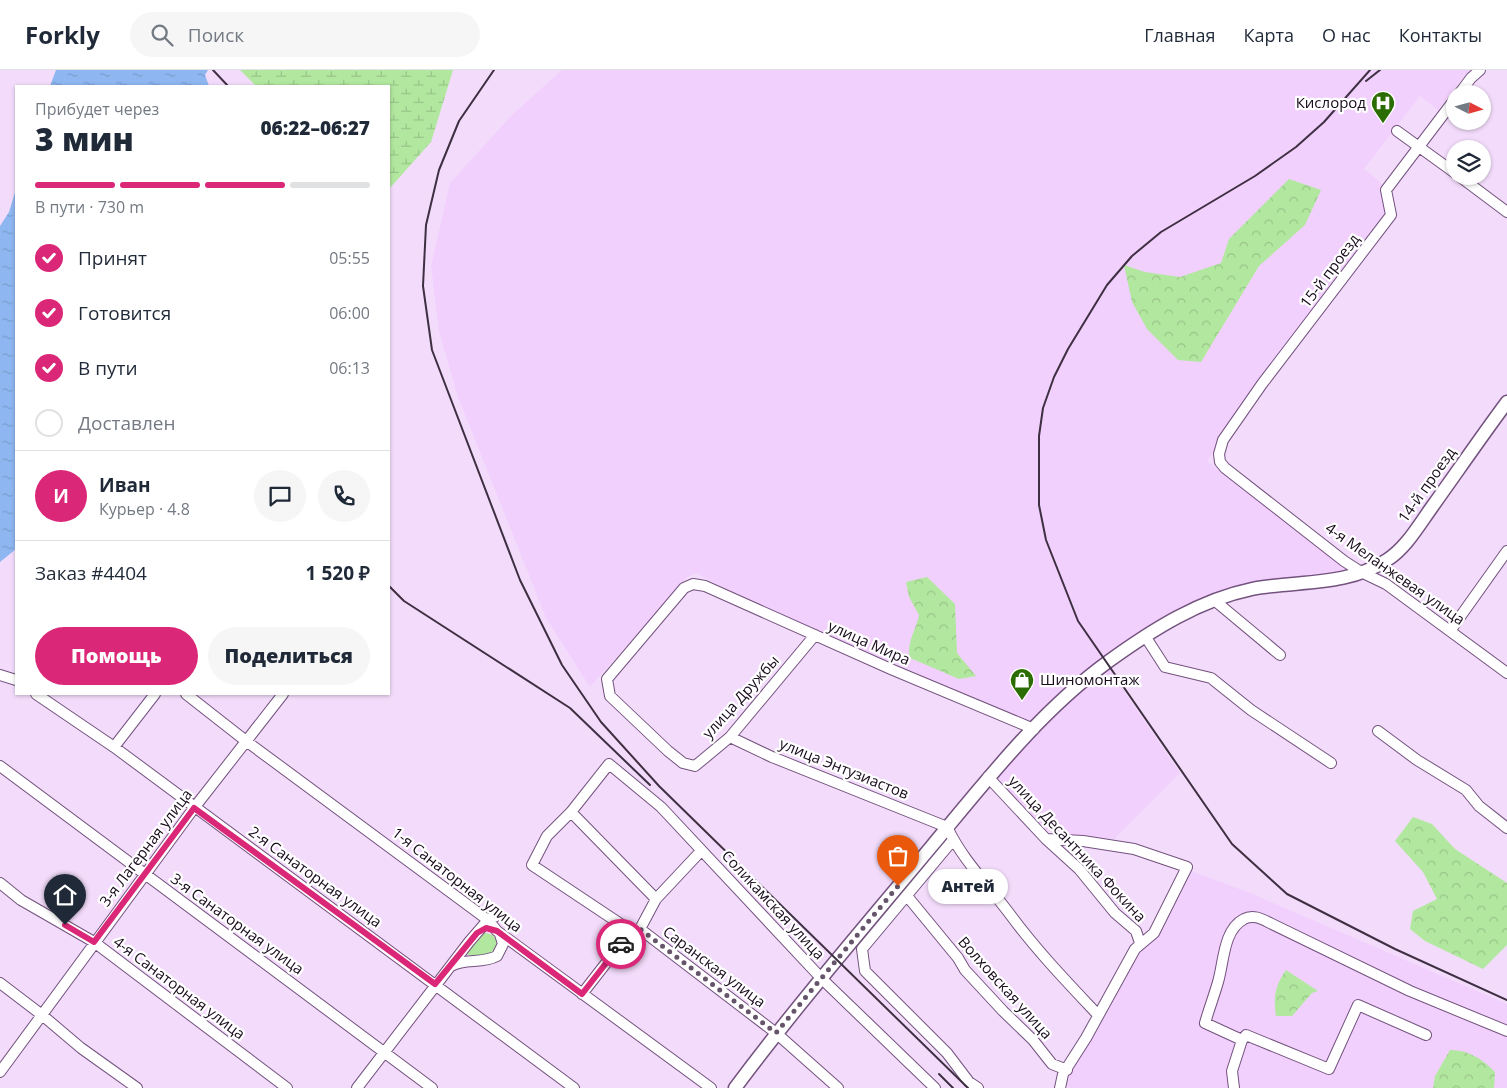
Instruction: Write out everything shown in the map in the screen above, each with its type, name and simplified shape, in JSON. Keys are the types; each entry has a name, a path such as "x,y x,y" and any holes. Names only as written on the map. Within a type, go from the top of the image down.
{"main road":[{"name":"14-й проезд","path":"734,1088 776,1033 988,777 1083,682 1145,636 1166,623 1214,600 1252,589 1338,580 1389,559 1400,549 1507,402"}],"street":[{"path":"1467,85 1480,70"},
{"name":"15-й проезд","path":"1220,462 1218,454 1228,434 1262,384 1391,215 1386,190 1446,111"},
{"path":"1397,131 1446,167"},
{"path":"1471,185 1507,212"},
{"name":"4-я Меланжевая улица","path":"1220,462 1361,572 1386,584 1507,673"},
{"path":"1450,631 1507,551"},
{"name":"улица Мира","path":"683,763 610,696 607,679 684,588 692,584 705,586 815,636 1034,729"},
{"path":"1214,600 1280,655"},
{"name":"улица Дружбы","path":"683,763 695,766 730,737 815,636"},
{"path":"1145,636 1164,668 1212,678 1251,710 1331,762"},
{"path":"0,674 15,680"},
{"name":"2-я Санаторная улица","path":"37,695 114,747 574,1088"},
{"path":"114,747 154,695"},
{"name":"1-я Санаторная улица","path":"187,695 246,741 492,918 497,931 711,1088"},
{"name":"3-я Лагерная улица","path":"0,1072 194,808 282,695"},
{"path":"1378,731 1417,760 1466,790 1479,806 1507,828"},
{"name":"улица Энтузиастов","path":"730,737 772,757 948,827"},
{"name":"Соликамская улица","path":"570,812 609,764 661,806 822,979 935,1088"},
{"name":"3-я Санаторная улица","path":"0,766 432,1088"},
{"name":"улица Десантника Фокина","path":"988,777 1046,839 1079,869 1116,913 1136,931 1140,943"},
{"path":"570,812 656,899"},
{"name":"Саранская улица","path":"570,812 547,836 532,865 635,930 776,1033 838,1088"},
{"path":"948,827 953,840 1019,928 1098,1015"},
{"path":"1046,839 1083,841 1134,849 1187,867 1154,933 1147,940 1140,943 1067,1070 1062,1074 1060,1088"},
{"path":"953,840 862,949 865,971 947,1053 969,1082 978,1088"},
{"path":"582,994 635,930 656,899 702,851"},
{"name":"4-я Санаторная улица","path":"0,883 21,900 94,942 287,1088"},
{"name":"Волховская улица","path":"907,896 958,958 965,970 1033,1040 1052,1064 1067,1070"},
{"path":"1242,1040 1205,1023 1219,979 1225,947 1238,923 1246,918 1257,917 1410,991 1507,1031"},
{"path":"357,1088 435,984 477,933 492,918"},
{"path":"450,966 459,962 476,962 497,956 504,944 497,931 486,928 477,933"},
{"path":"0,983 81,1048 137,1088"},
{"path":"1234,1088 1232,1071 1242,1040 1246,1035 1329,1069 1358,1005 1426,1035"}],"shaded area":[{"path":"562,70 1472,70 1457,85 1446,85 1446,100 1438,110 1420,96 1364,169 1385,186 1388,214 1260,383 1207,461 1347,569 1333,575 1169,615 1033,723 754,604 696,573 687,577 590,687 546,618 458,397 439,332 431,266 450,183 512,115"},
{"path":"1107,666 1180,773 1114,839 1075,835 1044,829 1032,820 992,780 1047,720"},
{"path":"1188,870 1248,892 1507,1004 1507,1088 1069,1088 1063,1082 1142,940 1155,931"}],"green space":[{"path":"240,70 453,70 431,142 390,188 390,85 255,85"},
{"path":"1289,179 1321,190 1305,225 1259,266 1201,362 1178,360 1147,329 1132,302 1124,265 1145,272 1180,277 1221,263 1229,239"},
{"path":"927,577 955,604 957,653 976,676 959,679 910,658 910,642 919,615 909,597 906,582"},
{"path":"1413,817 1432,824 1455,849 1507,883 1507,945 1483,969 1425,941 1410,929 1413,911 1437,899 1423,872 1395,841"},
{"path":"484,933 494,936 496,939 495,951 476,957 468,955 467,952"},
{"path":"1286,970 1318,991 1312,993 1292,1016 1276,1016 1276,992 1279,981"},
{"path":"1450,1050 1469,1054 1480,1059 1490,1067 1495,1072 1494,1088 1433,1088 1435,1076"}],"water":[{"path":"56,70 208,70 205,75 209,85 50,85"},
{"path":"15,192 15,550 0,562 0,226 9,212"}],"railway":[{"path":"213,70 227,85"},
{"path":"494,70 459,121 439,170 426,225 423,286 432,350 520,580 562,665 601,722 659,786 968,1088"},
{"path":"1370,70 1324,122 1296,147 1255,176 1161,232 1132,256 1107,285 1068,349 1054,377 1043,408 1039,436 1039,505 1046,540 1078,621 1232,844 1287,894 1395,949 1507,1000"},
{"path":"1366,81 1380,70"},
{"path":"390,587 404,601 570,708 650,785"},
{"path":"939,1074 953,1088"}],"way so far":[{"path":"621,944 631,931 640,929 776,1033 898,886"}],"place":[{"name":"Кислород","path":"1383,124"},
{"name":"Шиномонтаж","path":"1022,701"},
{"name":"Антей","path":"898,886"}],"route":[{"path":"65,925 94,942 194,808 435,984 477,933 486,928 497,931 582,994 621,944"}]}
